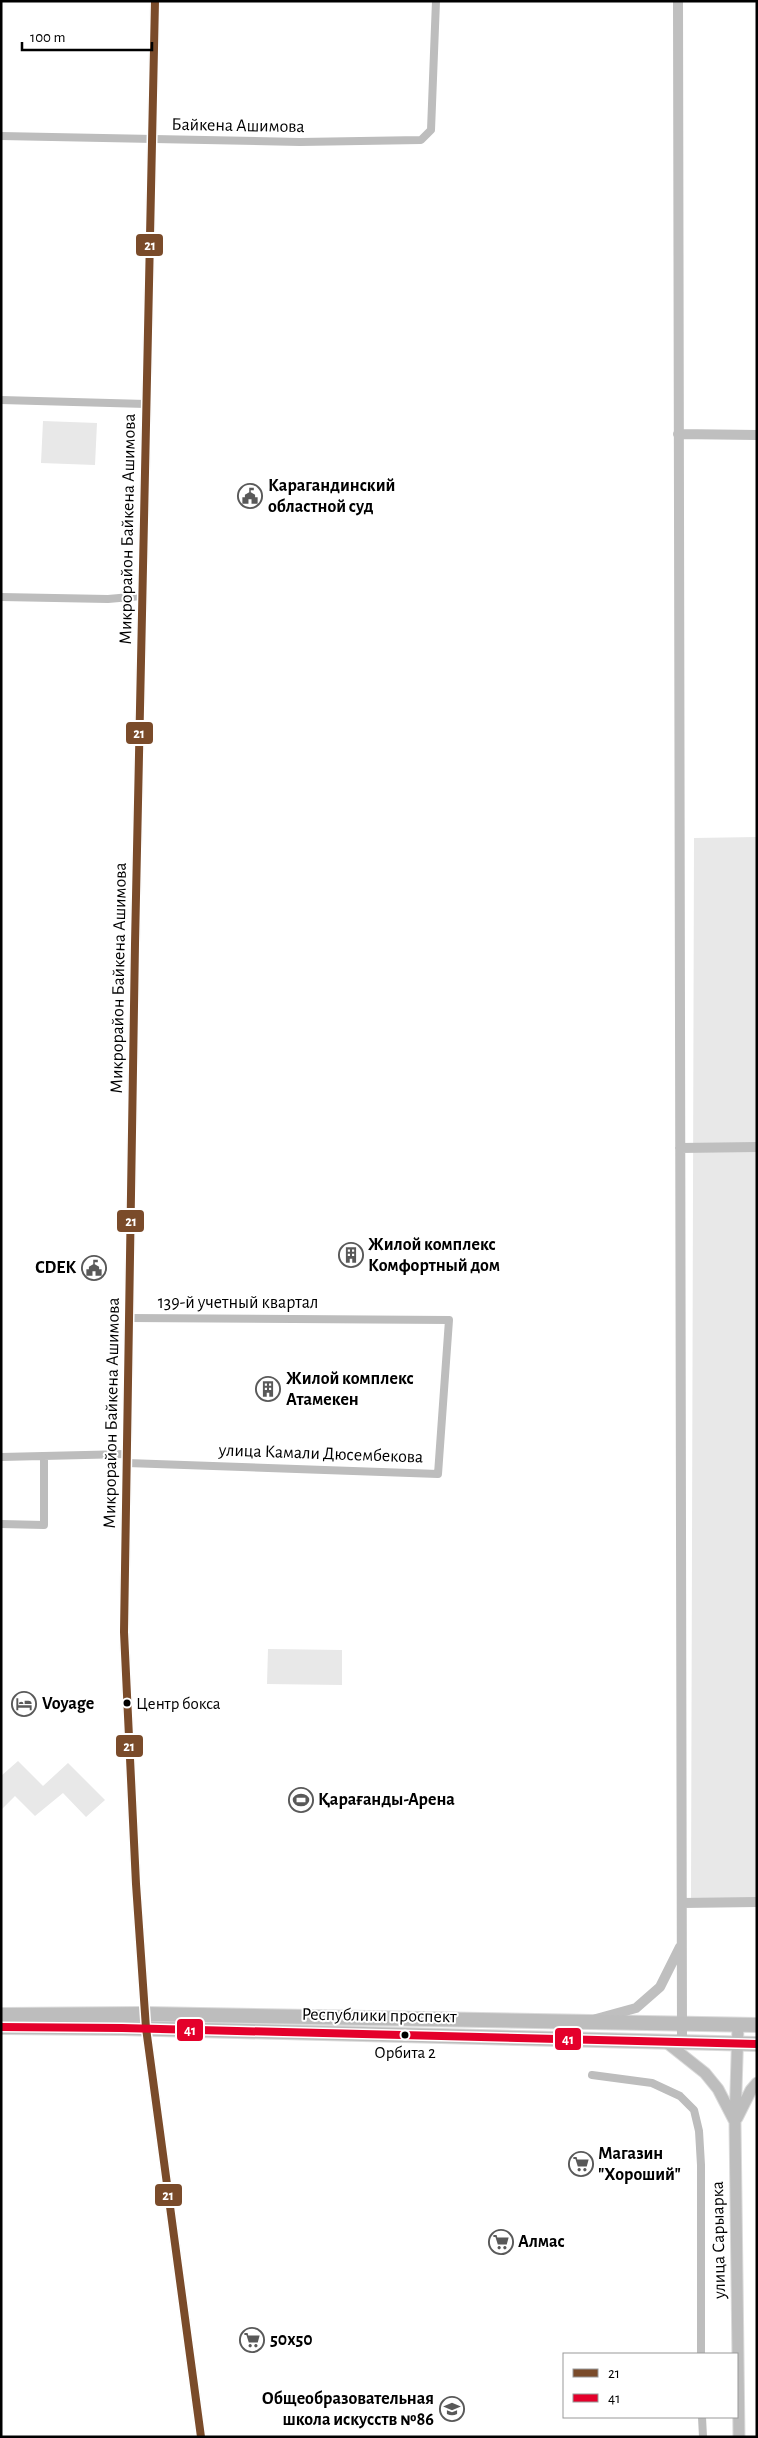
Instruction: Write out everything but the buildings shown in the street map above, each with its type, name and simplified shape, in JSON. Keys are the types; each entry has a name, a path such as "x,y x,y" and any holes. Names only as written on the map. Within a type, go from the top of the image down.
{"highway":[{"name":"Республики проспект","path":"1,2015 145,2014 757,2025"},
{"name":"Республики проспект","path":"1,2027 146,2028 757,2044"}],"main road":[{"name":"Микрорайон Байкена Ашимова","path":"145,2014 136,1884 125,1656 142,596 155,1"},
{"path":"678,1 682,2042"},
{"path":"678,434 757,435"},
{"path":"680,1148 757,1147"},
{"path":"682,1903 757,1902"},
{"path":"583,2022 636,2008 660,1987 682,1942"},
{"path":"145,2014 201,2437"},
{"name":"улица Сарыарка","path":"738,2026 735,2122 738,2353"},
{"path":"666,2042 705,2073 718,2089 735,2122"},
{"path":"735,2122 751,2090 757,2083"},
{"name":"улица Сарыарка","path":"738,2358 739,2437"}],"street":[{"name":"Байкена Ашимова","path":"1,136 300,142 421,140 431,130 436,1"},
{"path":"1,400 146,404"},
{"path":"1,598 108,599 142,596"},
{"name":"139-й учетный квартал","path":"129,1318 347,1318"},
{"name":"улица Камали Дюсембекова","path":"127,1459 438,1474 449,1320 347,1318"},
{"path":"1,1457 127,1459"},
{"path":"1,1524 44,1525 44,1457"},
{"path":"592,2075 652,2083 680,2096 694,2110 699,2131 701,2165 701,2353"},
{"path":"702,2418 703,2437"}],"shaded area":[{"path":"43,421 97,423 95,465 41,463"},
{"path":"757,837 757,1900 691,1898 694,838"},
{"path":"268,1649 342,1650 342,1685 267,1684"},
{"path":"18,1761 43,1786 68,1763 105,1800 86,1817 63,1793 35,1816 15,1796 1,1810 1,1776"}],"transit line":[{"name":"21","path":"155,1 135,944 124,1632 136,1884 146,2028 201,2437"},
{"name":"41","path":"1,2027 122,2028 757,2044"}],"place":[{"name":"Карагандинский областной суд","path":"250,496"},
{"name":"Жилой комплекс Комфортный дом","path":"351,1255"},
{"name":"CDEK","path":"94,1268"},
{"name":"Жилой комплекс Атамекен","path":"268,1389"},
{"name":"Центр бокса","path":"127,1703"},
{"name":"Voyage","path":"24,1704"},
{"name":"Қарағанды-Арена","path":"301,1800"},
{"name":"Орбита 2","path":"405,2035"},
{"name":"Магазин \"Хороший\"","path":"581,2164"},
{"name":"Алмас","path":"501,2242"},
{"name":"50х50","path":"252,2340"},
{"name":"Общеобразовательная школа искусств №86","path":"452,2409"}]}
